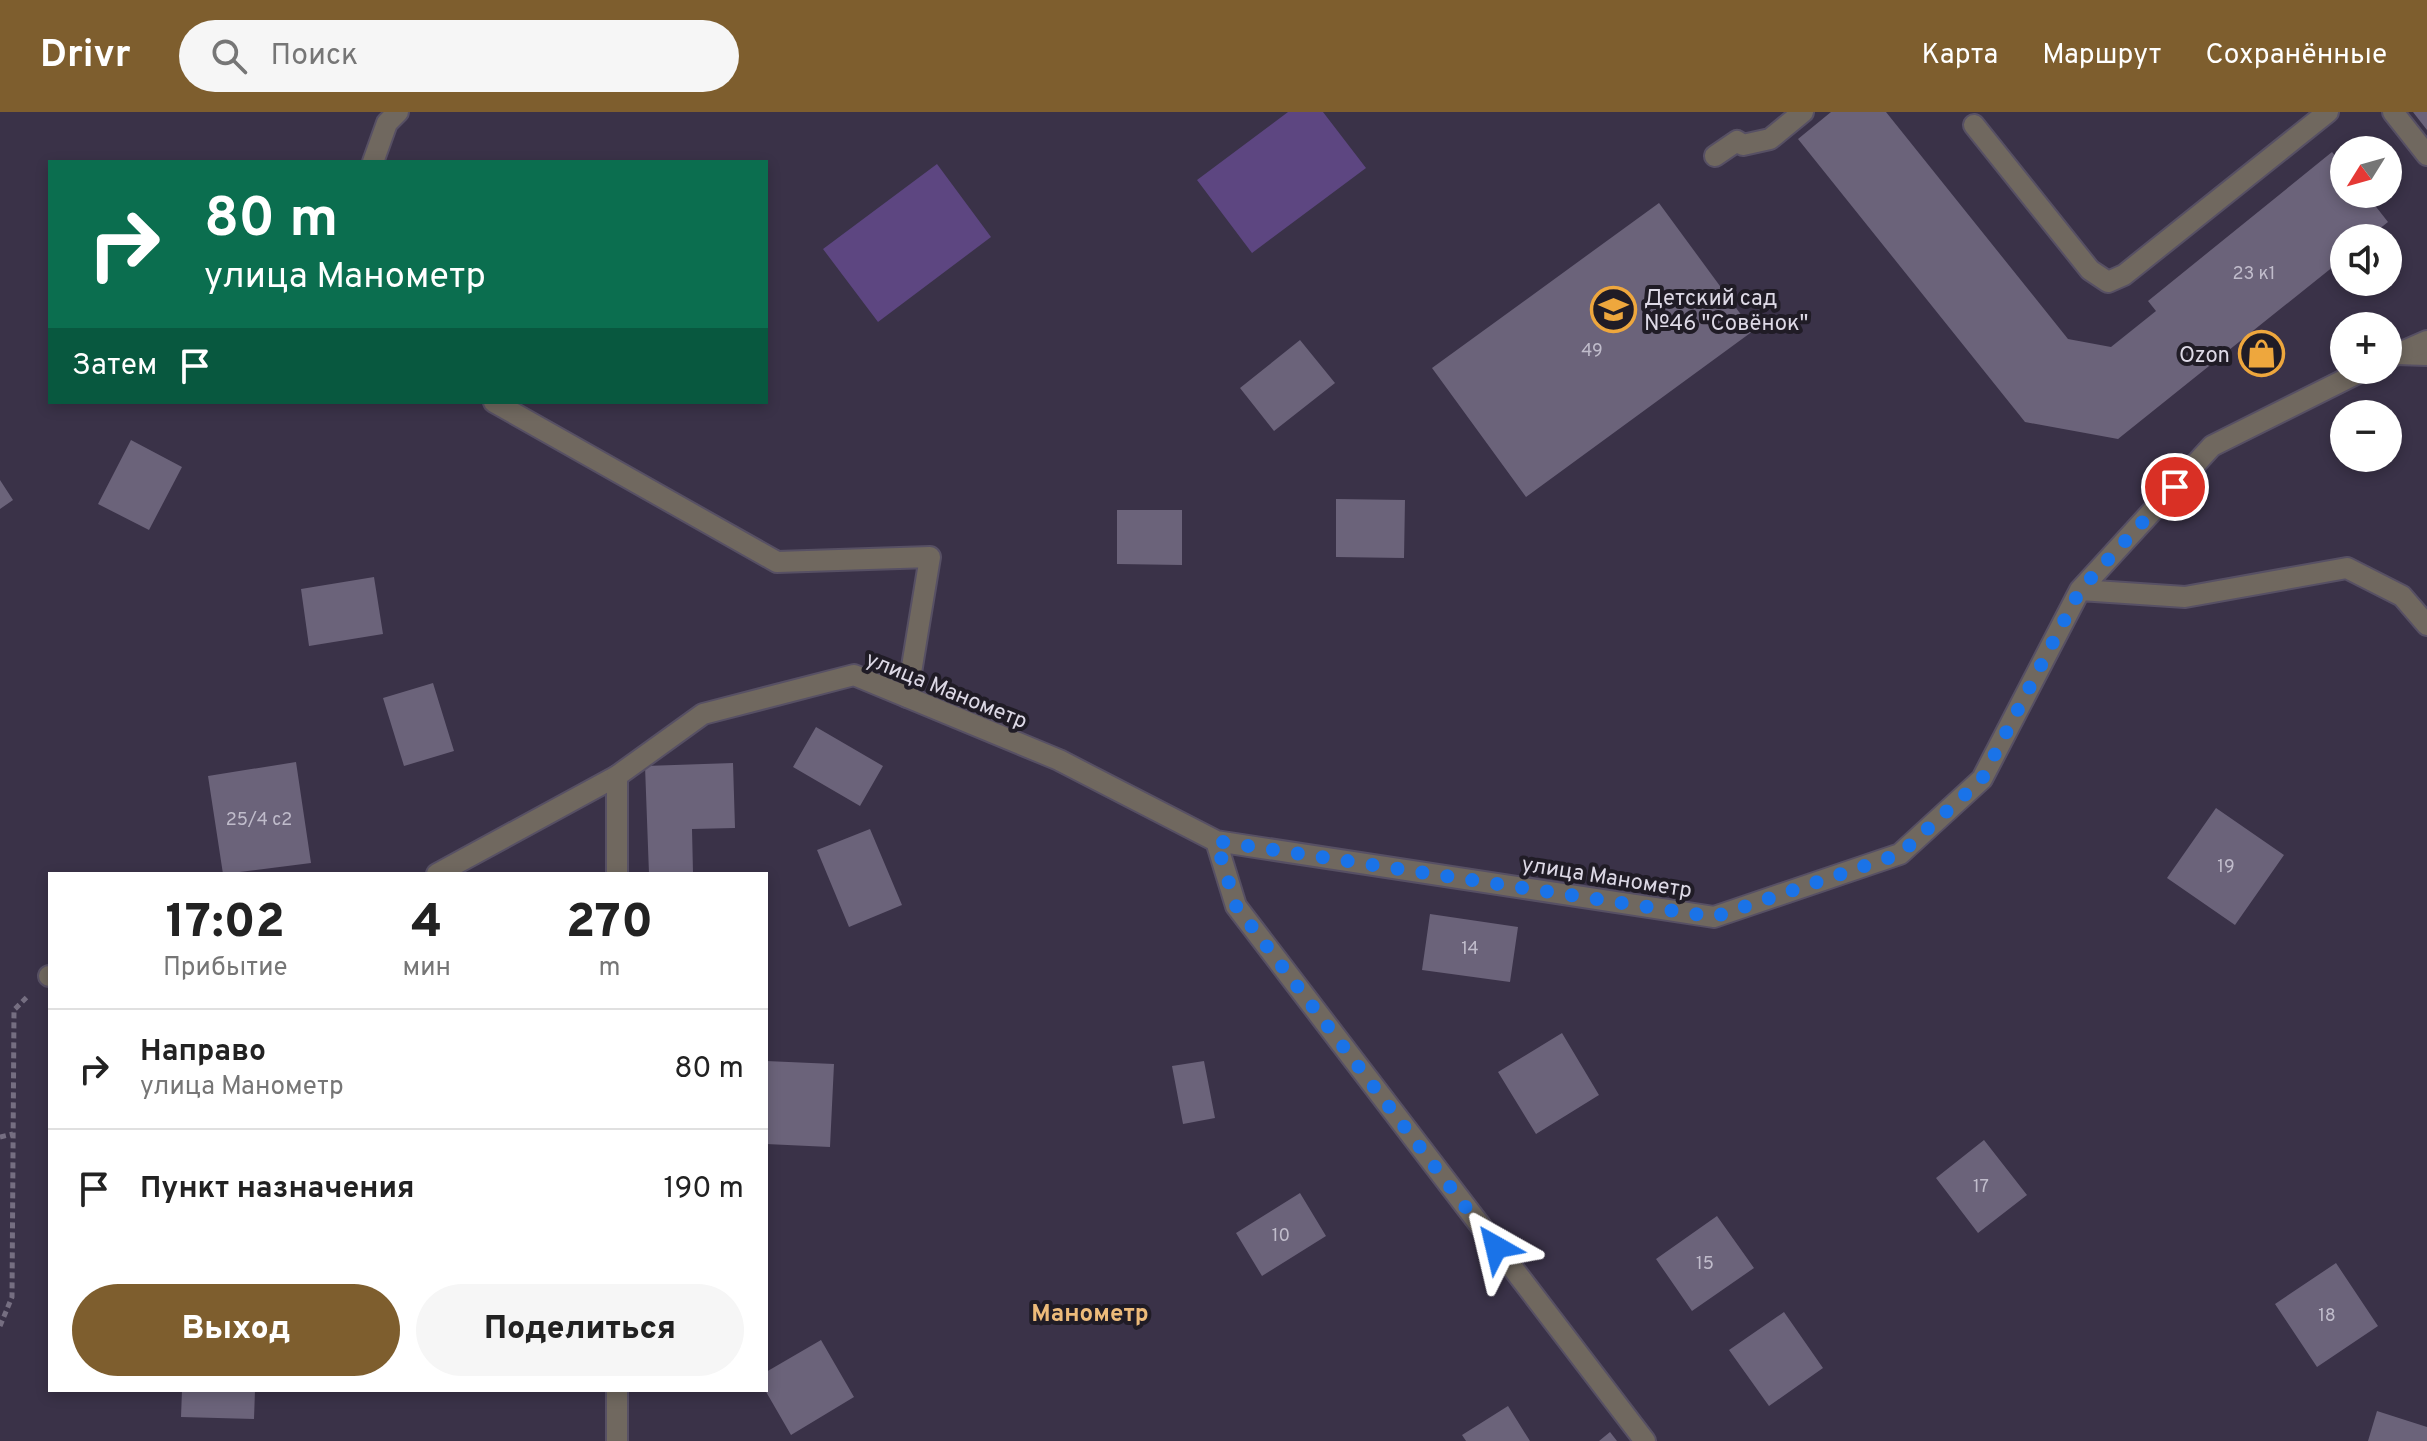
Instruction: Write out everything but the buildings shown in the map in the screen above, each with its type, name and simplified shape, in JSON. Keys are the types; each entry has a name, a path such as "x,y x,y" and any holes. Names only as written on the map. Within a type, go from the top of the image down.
{"street":[{"path":"374,160 387,123 398,112"},
{"path":"1715,156 1737,141 1743,145 1770,139 1803,112"},
{"path":"1974,125 2090,270 2108,282 2124,275 2328,112"},
{"path":"2393,112 2427,155"},
{"path":"2402,352 2427,341"},
{"path":"2402,356 2427,355"},
{"name":"улица Манометр","path":"441,872 617,776 703,714 854,675 1059,760 1216,841 1714,917 1900,854 1982,779 2080,590 2212,446 2336,384"},
{"path":"498,404 777,562 930,557 907,697"},
{"path":"2080,590 2185,597 2347,568 2402,596 2427,625"},
{"path":"617,776 617,872"},
{"path":"1216,841 1236,906 1645,1441"},
{"path":"617,1392 617,1441"}],"path":[{"path":"0,1326 12,1297 14,1010 48,977"},
{"path":"0,1137 13,1134"}],"shaded area":[{"path":"1288,112 1323,112 1366,168 1252,253 1197,180"},
{"path":"937,164 991,237 878,322 823,249"}],"place":[{"name":"Детский сад №46 \"Совёнок\"","path":"1613,310"},
{"name":"Ozon","path":"2261,354"}],"district":[{"name":"Манометр","path":"1090,1313"}],"route":[{"path":"1496,1247 1236,906 1216,841 1714,917 1900,854 1982,779 2080,590 2175,487"}]}
